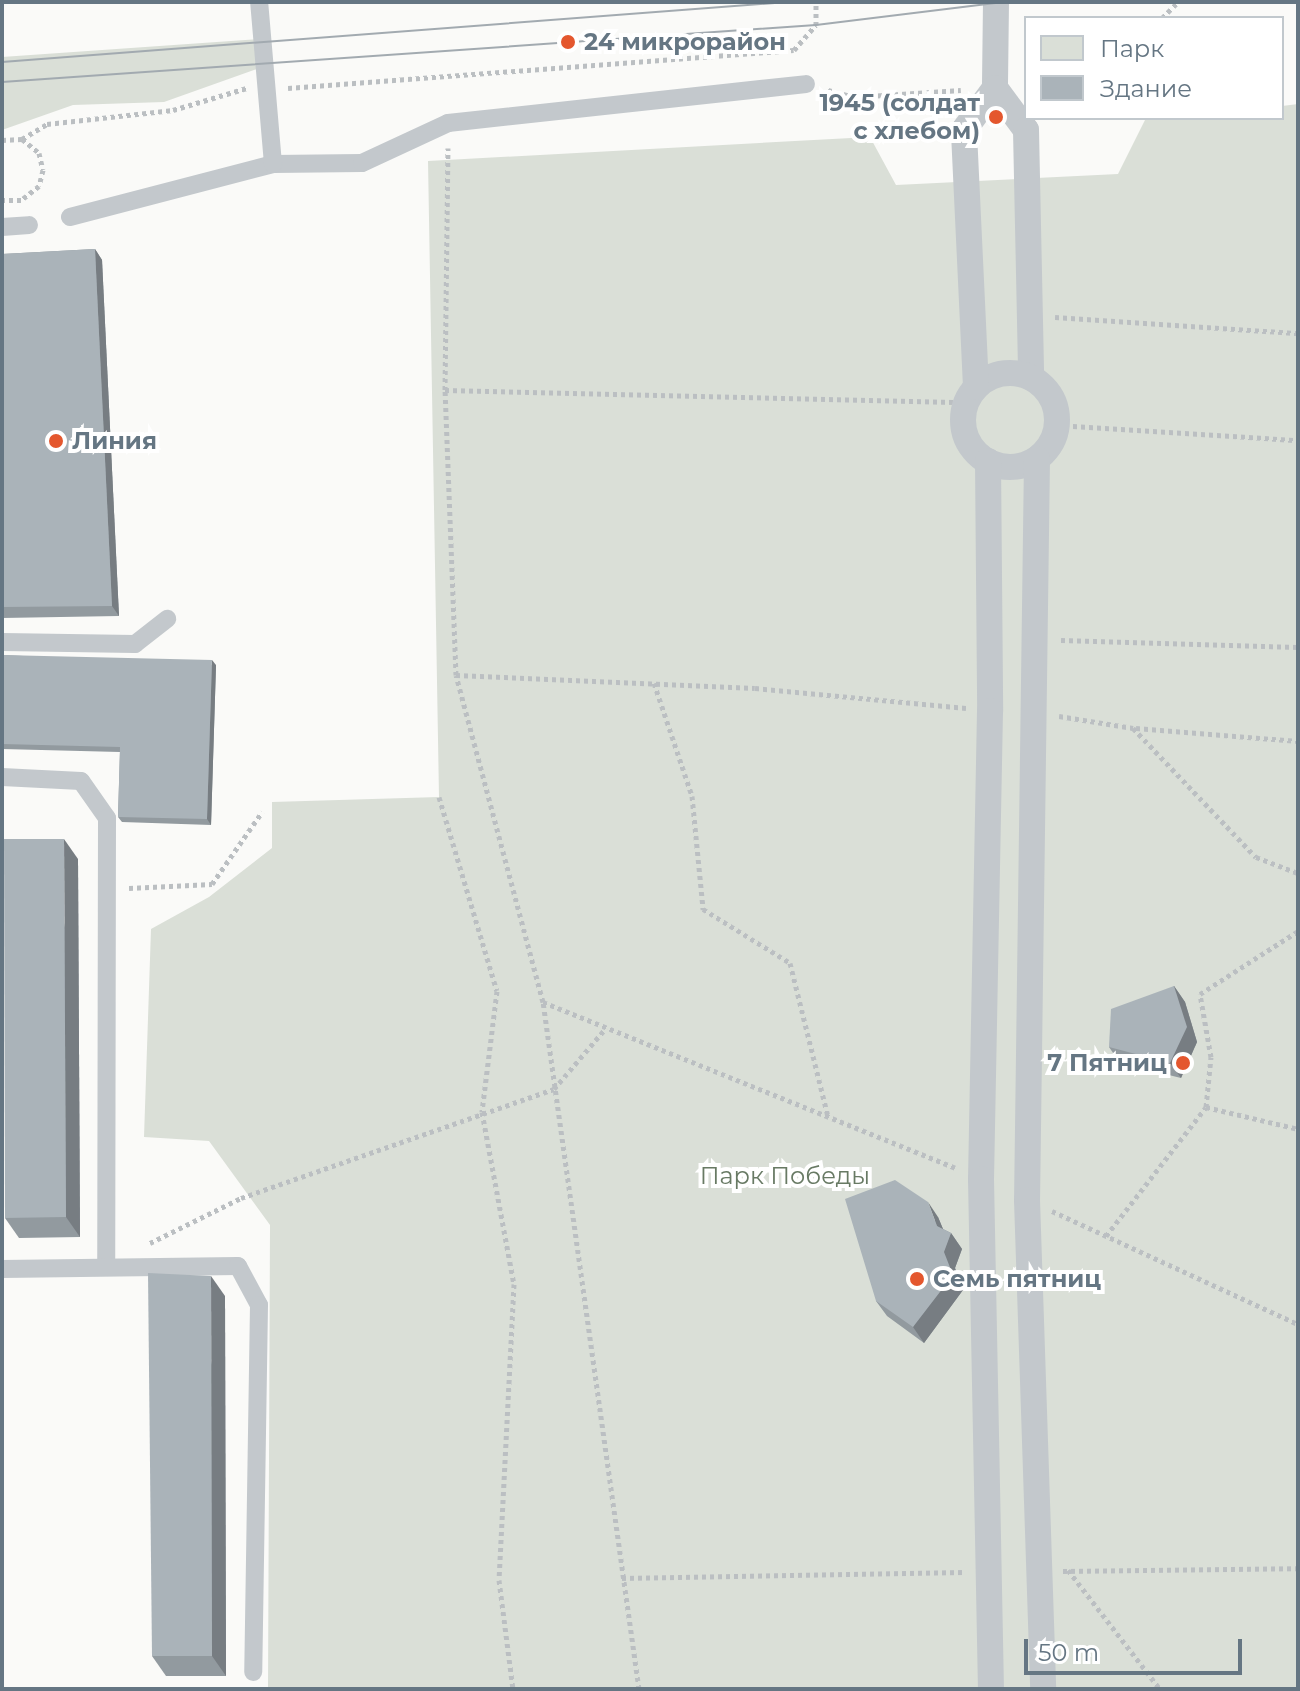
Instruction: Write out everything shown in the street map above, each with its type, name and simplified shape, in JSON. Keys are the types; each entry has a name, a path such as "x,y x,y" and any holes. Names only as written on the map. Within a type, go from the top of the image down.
{"street":[{"path":"996,2 995,88 964,130 969,394 962,416 969,445 988,461 1007,467 1037,459"},
{"path":"995,88 1026,130 1031,378"},
{"path":"969,394 1005,373 1031,378 1048,391 1057,425 1037,459 1027,1200 1043,1689"},
{"path":"988,461 990,711 981,1179 991,1689"}],"lane":[{"path":"259,2 270,90 273,164"},
{"path":"70,217 273,164 362,163 448,123 806,84"},
{"path":"2,227 29,225"},
{"path":"2,642 135,644 167,619"},
{"path":"2,777 81,781 107,818 106,1265"},
{"path":"2,1269 106,1265 238,1266 259,1305 253,1672"}],"path":[{"path":"2,140 22,139 47,124 173,110 237,88 270,90 794,50 816,25 816,2"},
{"path":"806,84 854,97 995,88"},
{"path":"448,123 445,390 456,675 543,1002 639,1689"},
{"path":"2,200 21,200 39,186 43,170 39,153 22,139"},
{"path":"1030,315 1298,333"},
{"path":"445,390 969,394"},
{"path":"1057,425 1298,440"},
{"path":"1036,639 1298,647"},
{"path":"456,675 654,683 990,711"},
{"path":"654,683 692,796 703,909 790,963 828,1117"},
{"path":"1035,712 1133,728 1298,741"},
{"path":"1133,728 1256,857 1298,873"},
{"path":"439,797 497,991 482,1112 514,1284 499,1580 513,1689"},
{"path":"107,889 212,884 262,812"},
{"path":"1106,1236 1206,1107 1211,1057 1200,994 1298,931"},
{"path":"543,1002 981,1179"},
{"path":"147,1245 241,1198 433,1128 554,1089 606,1028"},
{"path":"1206,1107 1298,1129"},
{"path":"1027,1200 1298,1324"},
{"path":"1068,1570 1160,1689"}],"green space":[{"path":"259,39 257,69 164,102 73,105 2,130 2,57"},
{"name":"Парк Победы","path":"1298,104 1298,1689 268,1689 270,1225 209,1141 144,1137 151,929 209,897 272,848 272,802 439,797 428,161 870,137 896,185 1118,174 1145,120 1284,120 1284,106"}],"building":[{"name":"Линия","path":"95,249 112,606 2,607 2,254"},
{"path":"2,655 212,660 207,819 118,817 120,747 2,744"},
{"path":"4,839 64,839 66,1217 5,1218"},
{"path":"1174,986 1187,1027 1170,1063 1109,1047 1111,1009"},
{"name":"Семь пятниц","path":"895,1180 928,1202 937,1226 951,1233 944,1252 953,1275 913,1327 876,1301 845,1199"},
{"path":"148,1273 211,1276 212,1656 152,1656"}],"tram line":[{"path":"2,62 788,2"},
{"path":"2,82 816,25 1004,2"}],"place":[{"name":"24 микрорайон","path":"568,42"},
{"name":"1945 (солдат с хлебом)","path":"996,117"},
{"name":"Линия","path":"56,441"},
{"name":"7 Пятниц","path":"1183,1063"},
{"name":"Семь пятниц","path":"917,1279"}]}
